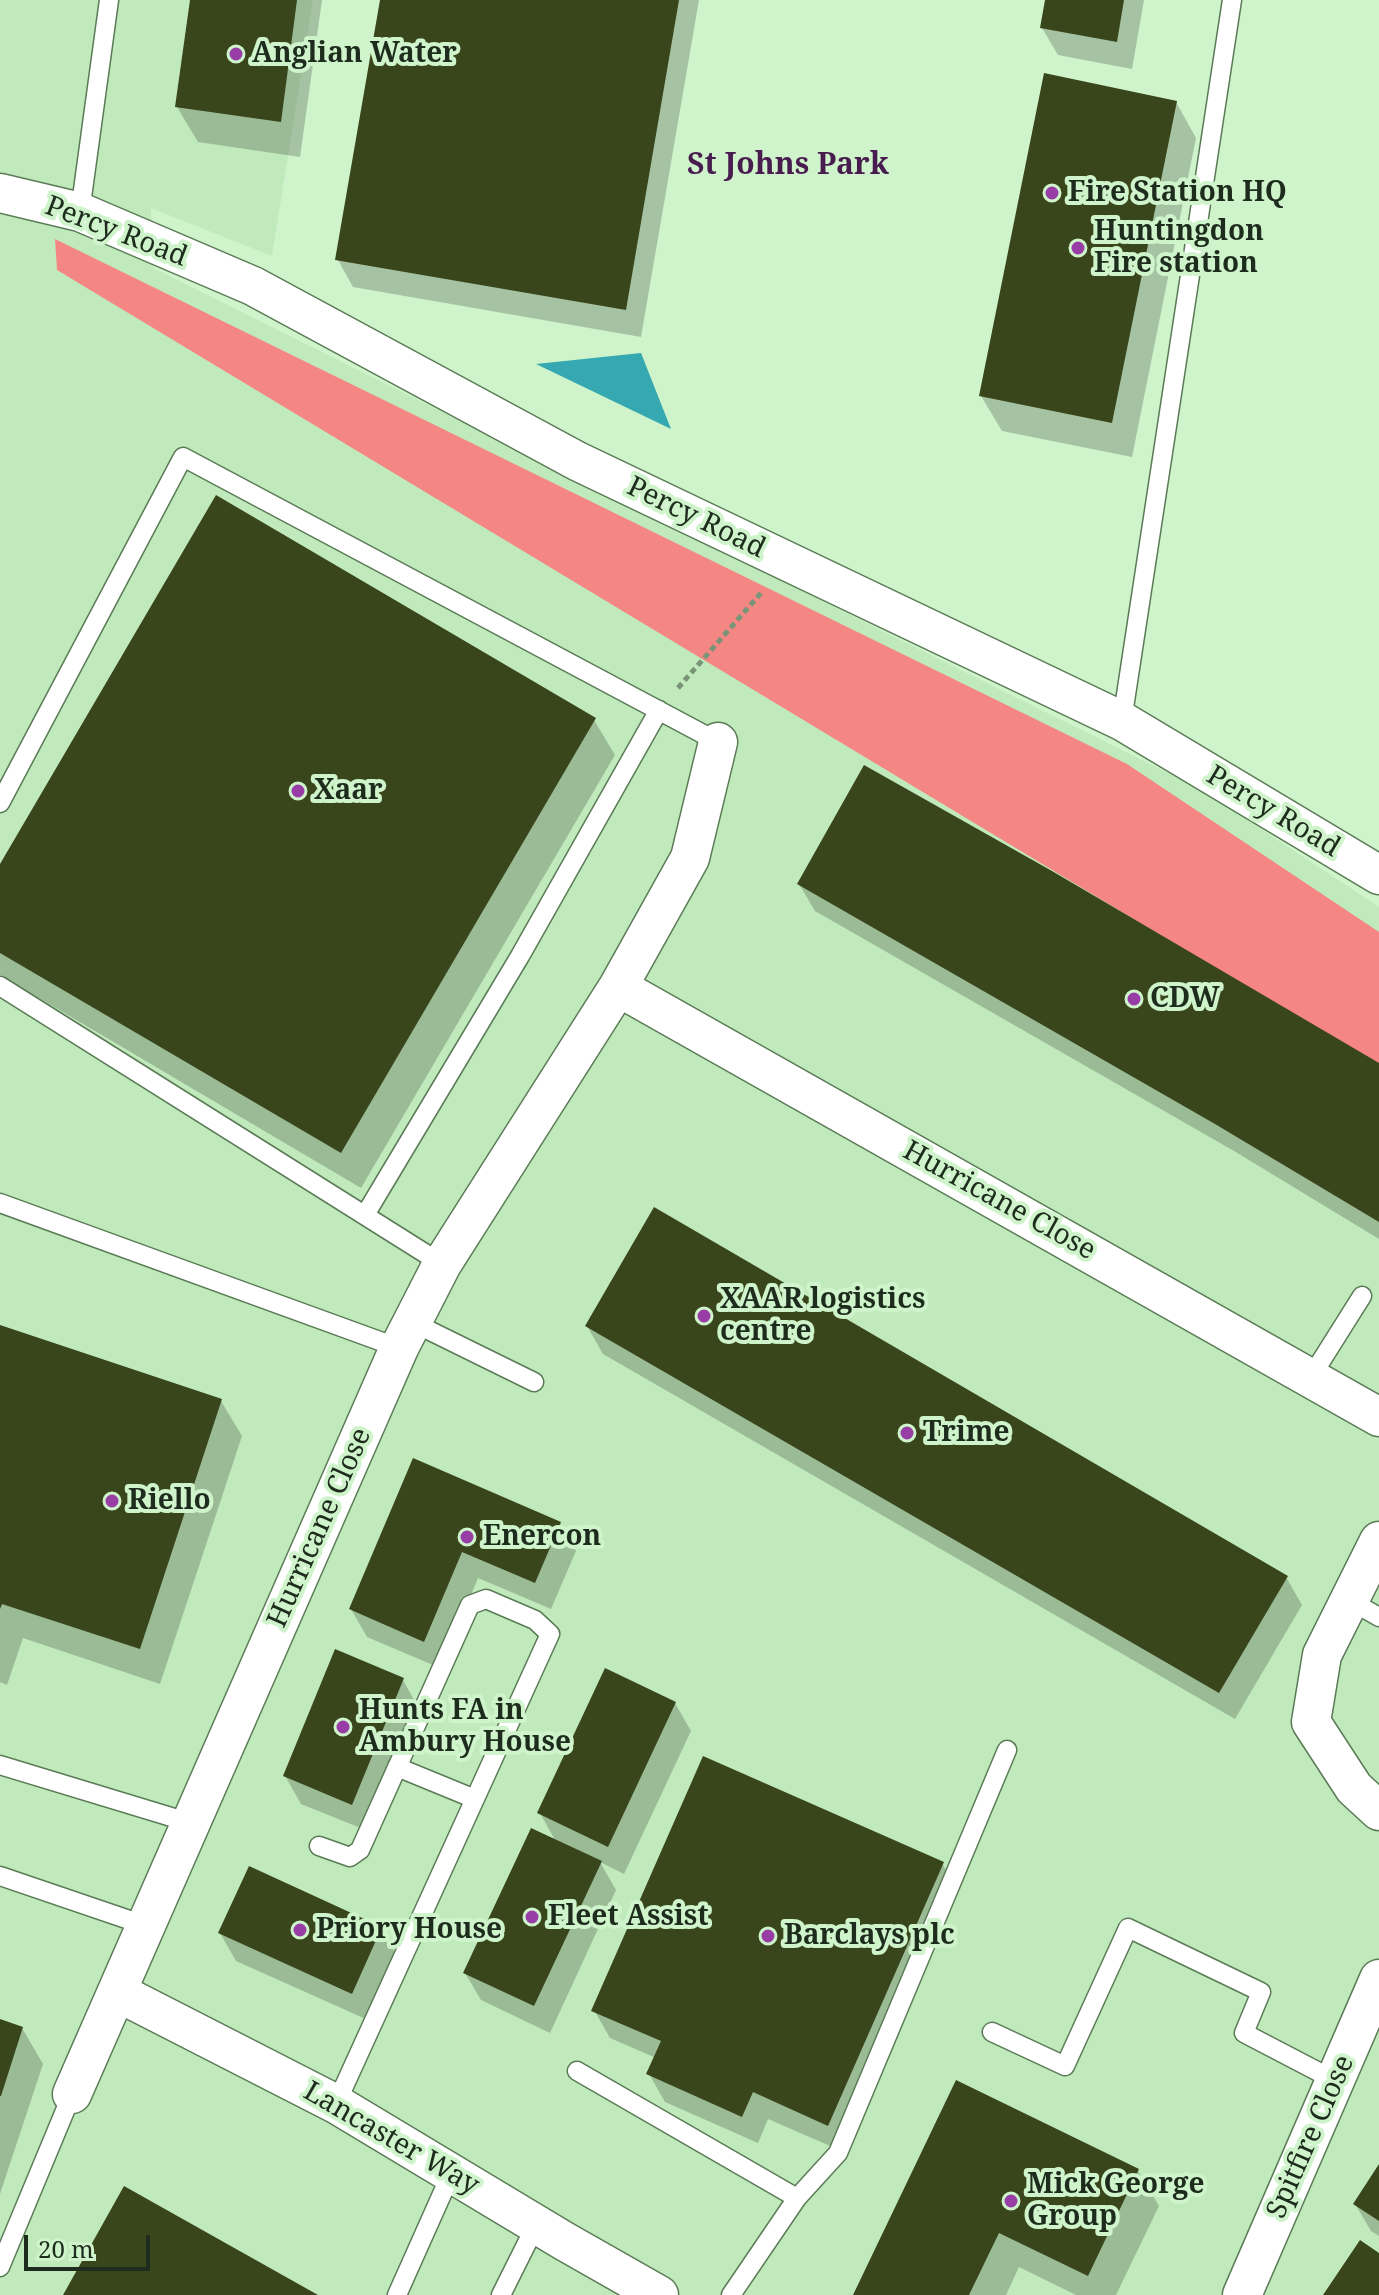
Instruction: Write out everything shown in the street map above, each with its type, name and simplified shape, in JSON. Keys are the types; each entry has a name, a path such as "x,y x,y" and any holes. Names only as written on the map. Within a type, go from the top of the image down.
{"street":[{"name":"Percy Road","path":"0,193 80,212 253,286 577,461 1122,721 1379,875"},
{"name":"Hurricane Close","path":"72,2094 405,1335 442,1264 618,987 690,858 718,742"},
{"name":"Hurricane Close","path":"618,987 1379,1417"},
{"path":"1379,1541 1365,1609 1322,1655 1311,1722 1354,1788 1379,1811"},
{"name":"Spitfire Close","path":"1242,2295 1379,1979"},
{"name":"Lancaster Way","path":"117,1992 336,2104 659,2295"}],"lane":[{"path":"80,212 109,0"},
{"path":"1122,721 1232,0"},
{"path":"0,803 183,457 718,742"},
{"path":"365,1215 520,956 659,710"},
{"path":"0,986 442,1264"},
{"path":"0,1203 405,1335 534,1382"},
{"path":"1311,1377 1362,1296"},
{"path":"319,1846 350,1857 360,1850 470,1605 486,1599 535,1620 550,1634 336,2104"},
{"path":"731,2295 797,2198 838,2153 1007,1750"},
{"path":"0,1765 191,1823"},
{"path":"397,1767 475,1799"},
{"path":"0,1876 147,1926"},
{"path":"992,2032 1065,2066 1128,1928 1261,1992 1244,2033 1336,2081"},
{"path":"577,2071 797,2198"},
{"path":"0,2267 72,2094"},
{"path":"397,2295 451,2174"},
{"path":"501,2295 536,2225"}],"path":[{"path":"659,710 788,562"}],"shaded area":[{"path":"0,0 313,0 272,256 151,208 153,268 1202,790 1379,907 1379,2295 0,2295"},
{"path":"55,239 1127,764 1379,932 1379,1067 57,270"}],"water":[{"path":"641,353 671,429 536,364"}],"building":[{"name":"Anglian Water","path":"190,0 297,0 281,122 175,107"},
{"path":"380,0 679,0 626,310 335,260"},
{"path":"1045,0 1124,0 1117,42 1040,28"},
{"name":"Huntingdon Fire station","path":"1044,73 1177,101 1112,423 979,396"},
{"name":"Xaar","path":"216,495 596,718 341,1153 0,953 0,864"},
{"path":"864,765 1052,871 1379,1063 1379,1222 797,884"},
{"path":"654,1207 1288,1576 1219,1693 585,1326"},
{"name":"Riello","path":"0,1325 222,1399 140,1649 2,1604 0,1609"},
{"name":"Enercon","path":"413,1458 561,1522 535,1583 462,1552 424,1642 349,1609"},
{"name":"Hunts FA in Ambury House","path":"335,1649 404,1678 352,1805 283,1776"},
{"path":"605,1668 676,1702 608,1847 537,1813"},
{"name":"Barclays plc","path":"703,1756 944,1862 828,2126 753,2092 742,2117 646,2074 661,2041 591,2011"},
{"name":"Fleet Assist","path":"531,1828 602,1861 534,2006 463,1973"},
{"name":"Priory House","path":"249,1866 382,1927 352,1994 218,1933"},
{"path":"0,2019 23,2027 1,2096 0,2096"},
{"name":"Mick George Group","path":"956,2080 1139,2169 1088,2276 999,2233 969,2295 853,2295"},
{"path":"1379,2164 1379,2221 1353,2204"},
{"path":"124,2186 318,2295 63,2295"},
{"path":"1360,2240 1379,2253 1379,2295 1323,2295"}],"place":[{"name":"Anglian Water","path":"236,54"},
{"name":"Fire Station HQ","path":"1052,193"},
{"name":"Huntingdon Fire station","path":"1078,248"},
{"name":"Xaar","path":"298,791"},
{"name":"CDW","path":"1134,999"},
{"name":"XAAR logistics centre","path":"704,1316"},
{"name":"Trime","path":"907,1433"},
{"name":"Riello","path":"112,1501"},
{"name":"Enercon","path":"467,1537"},
{"name":"Hunts FA in Ambury House","path":"343,1727"},
{"name":"Fleet Assist","path":"532,1917"},
{"name":"Priory House","path":"300,1930"},
{"name":"Barclays plc","path":"768,1936"},
{"name":"Mick George Group","path":"1011,2201"}],"district":[{"name":"St Johns Park","path":"788,165"}]}
